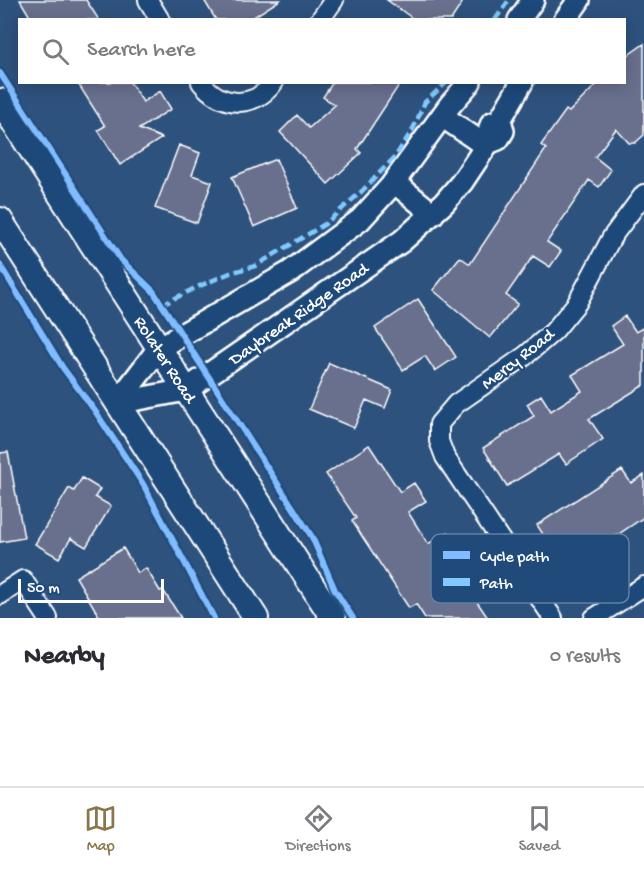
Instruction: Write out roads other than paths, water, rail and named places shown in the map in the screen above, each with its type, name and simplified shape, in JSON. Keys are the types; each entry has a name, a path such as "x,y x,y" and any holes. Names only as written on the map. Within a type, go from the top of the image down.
{"main road":[{"name":"Rolater Road","path":"0,101 333,618"},
{"path":"0,220 256,618"}],"street":[{"path":"148,0 159,18"},
{"path":"321,18 334,0"},
{"path":"520,18 533,0"},
{"path":"566,18 579,0"},
{"path":"203,84 209,92 227,101 242,102 256,98 269,90 273,84"},
{"path":"117,403 159,348 290,272 360,220 394,183 442,116 468,84"},
{"name":"Daybreak Ridge Road","path":"117,403 186,390 402,241 433,214 462,182 487,145 488,132 492,123 500,120 521,84"},
{"path":"442,116 487,145"},
{"path":"394,183 433,214"},
{"name":"Mercy Road","path":"497,534 445,457 439,441 439,424 456,404 525,356 554,331 577,303 612,237 644,194"},
{"path":"0,595 23,580 48,618"},
{"path":"629,596 644,586"},
{"name":"Mercy Road","path":"543,603 553,618"},
{"path":"594,618 617,603"}]}
